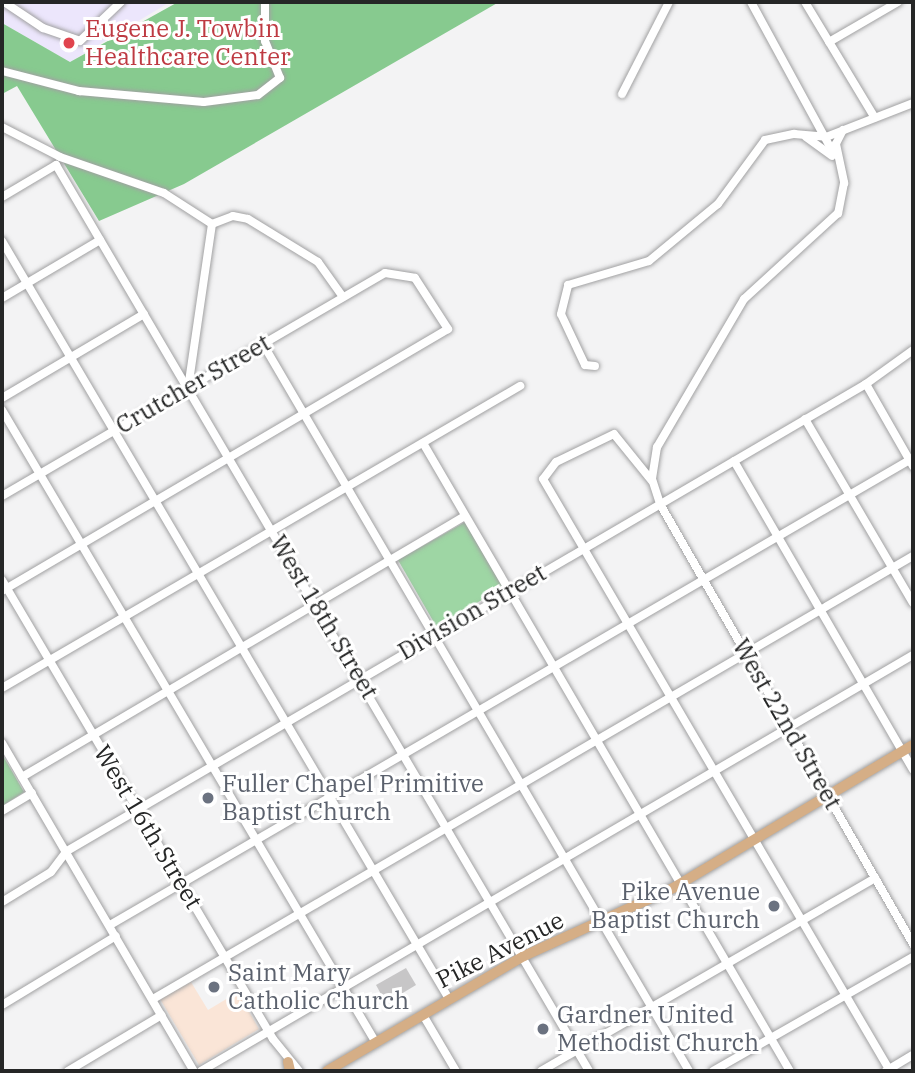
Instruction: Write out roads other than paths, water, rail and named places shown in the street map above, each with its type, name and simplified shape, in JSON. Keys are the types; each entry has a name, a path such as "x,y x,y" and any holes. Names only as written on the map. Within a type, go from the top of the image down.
{"main road":[{"name":"Pike Avenue","path":"333,1069 524,956 604,922 681,884 827,794 913,745"}],"street":[{"path":"5,2 53,32 85,39 121,2"},
{"path":"2,71 79,92 204,102 258,95 280,78 265,41 265,2"},
{"path":"622,94 669,2"},
{"path":"652,481 657,447 744,299 838,213 844,183 837,160 819,122 751,2"},
{"path":"805,2 875,118"},
{"path":"829,42 886,6 898,2"},
{"path":"595,366 585,365 561,314 565,288 649,261 718,204 757,146 799,134 826,137 913,103"},
{"path":"819,122 843,130"},
{"path":"2,127 60,157 164,193 212,224"},
{"path":"837,160 843,130"},
{"path":"799,134 837,160"},
{"name":"West 18th Street","path":"2,197 56,165 315,604 361,677 589,1071"},
{"path":"212,224 233,216 248,219 318,262 343,297"},
{"path":"188,388 212,224"},
{"path":"2,298 100,240"},
{"path":"2,241 449,999"},
{"name":"Crutcher Street","path":"2,496 385,272 415,278 448,329 304,414"},
{"path":"2,398 144,314"},
{"path":"263,344 480,707 689,1071"},
{"name":"Division Street","path":"2,902 51,872 67,851 509,590 866,384 913,350"},
{"path":"110,925 551,665 912,461 866,384"},
{"path":"2,688 520,386"},
{"path":"2,410 376,1043"},
{"path":"3,586 81,544 304,414"},
{"path":"805,419 913,603"},
{"path":"652,481 619,435 556,462 543,479 888,1071 913,1055"},
{"path":"423,443 790,1071"},
{"path":"734,461 913,770"},
{"name":"West 22nd Street","path":"652,481 660,504 913,944"},
{"path":"22,777 465,516"},
{"path":"153,999 913,556"},
{"name":"West 16th Street","path":"3,586 289,1066 299,1071"},
{"path":"201,1071 913,655"},
{"path":"2,743 194,1071"},
{"path":"2,811 32,793"},
{"path":"541,1071 875,878"},
{"path":"2,1005 116,936"},
{"path":"713,1071 913,957"},
{"path":"68,1071 162,1015"},
{"path":"423,1015 456,1071"}],"place":[{"name":"Eugene J. Towbin Healthcare Center","path":"69,43"},
{"name":"Fuller Chapel Primitive Baptist Church","path":"208,798"},
{"name":"Pike Avenue Baptist Church","path":"774,906"},
{"name":"Saint Mary Catholic Church","path":"214,987"},
{"name":"Gardner United Methodist Church","path":"543,1029"}]}
